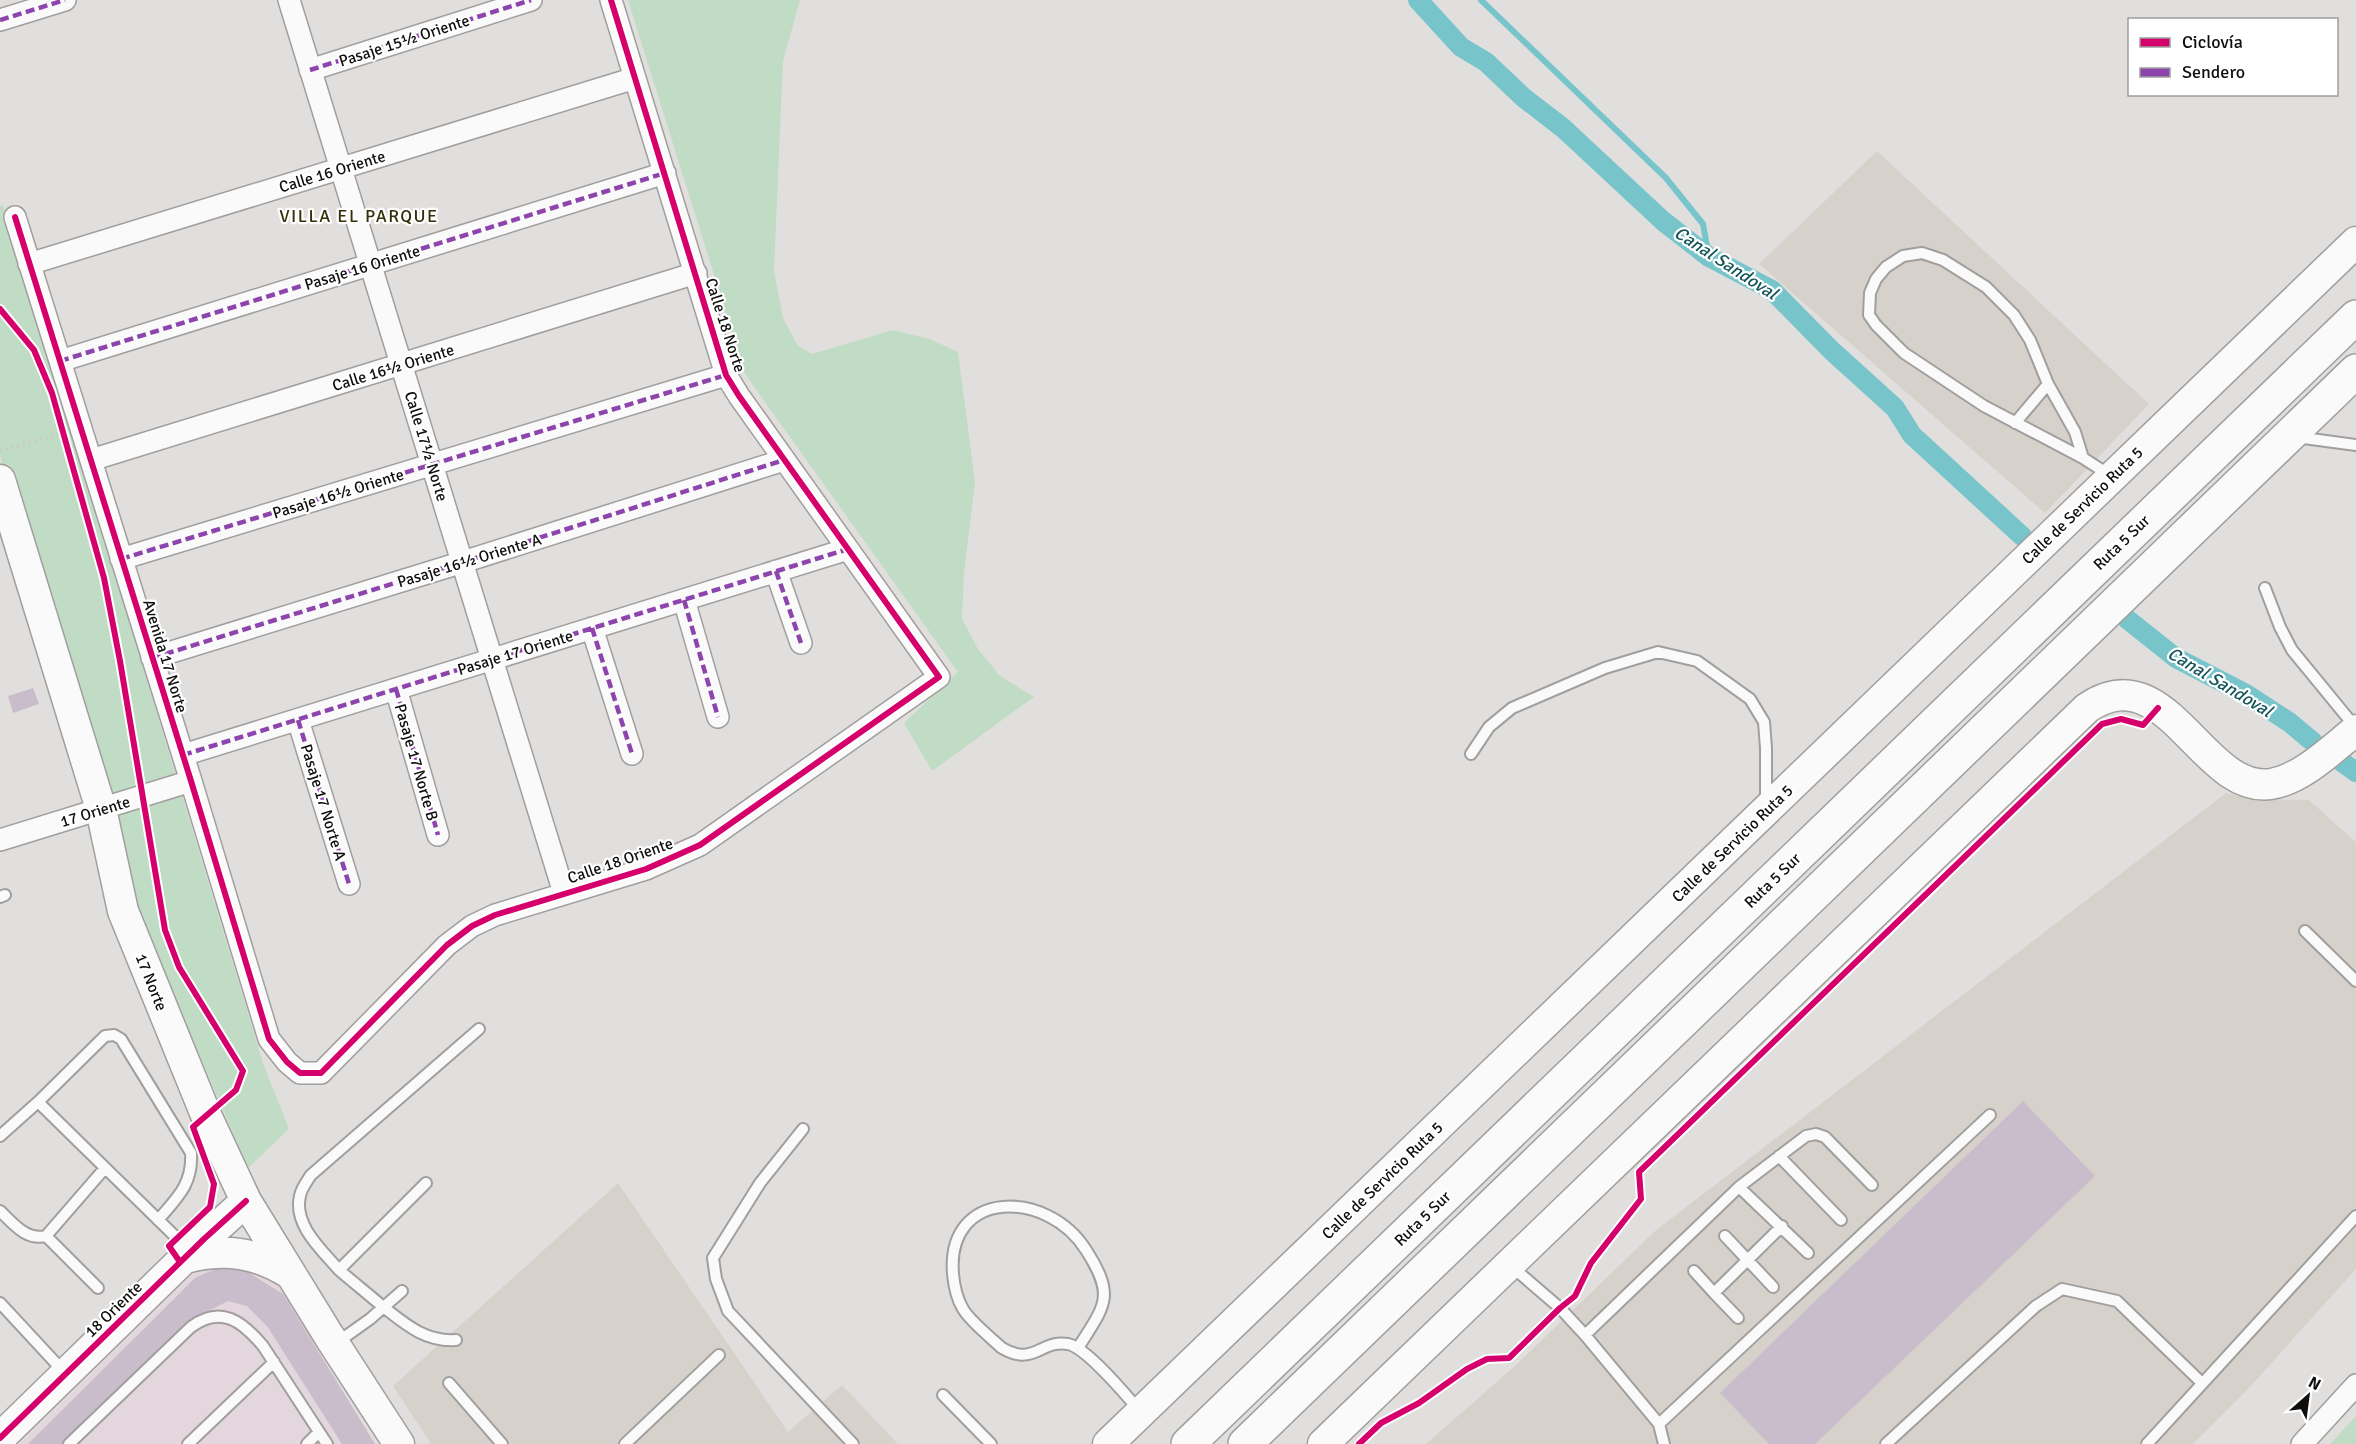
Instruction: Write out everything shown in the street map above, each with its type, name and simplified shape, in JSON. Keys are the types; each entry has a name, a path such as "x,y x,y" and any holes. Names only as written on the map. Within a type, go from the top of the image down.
{"highway":[{"name":"Ruta 5 Sur","path":"1188,1444 2356,317"},
{"path":"1245,1444 2356,371"}],"street":[{"path":"0,20 65,0"},
{"name":"Calle 17½ Norte","path":"289,0 564,893"},
{"name":"Pasaje 15½ Oriente","path":"310,70 531,0"},
{"name":"Calle 18 Norte","path":"611,0 726,375 939,677"},
{"name":"Calle 16 Oriente","path":"30,264 635,78"},
{"name":"Pasaje 16 Oriente","path":"60,361 665,173"},
{"name":"Avenida 17 Norte","path":"15,217 60,361 68,428 91,460 269,1039 287,1062 300,1073 321,1073"},
{"name":"Calle de Servicio Ruta 5","path":"1108,1444 2356,242"},
{"name":"Calle 16½ Oriente","path":"91,460 696,273"},
{"name":"Pasaje 16½ Oriente","path":"122,560 726,375"},
{"name":"Pasaje 16½ Oriente A","path":"152,658 784,460"},
{"name":"17 Norte","path":"0,480 101,809 123,911 206,1115 246,1201 289,1273 399,1444"},
{"name":"Pasaje 17 Oriente","path":"183,756 848,549"},
{"path":"776,572 801,643"},
{"path":"684,600 718,717"},
{"path":"592,628 632,754"},
{"name":"Calle 18 Oriente","path":"321,1073 461,934 481,921 646,869 700,845 939,677"},
{"name":"Pasaje 17 Norte B","path":"396,689 438,835"},
{"path":"1323,1444 2071,723 2095,703 2113,696 2125,696 2148,702 2172,720 2232,774 2260,784 2280,782 2303,770 2356,729"},
{"name":"Pasaje 17 Norte A","path":"298,720 349,884"},
{"name":"17 Oriente","path":"0,840 191,781"},
{"name":"18 Oriente","path":"0,1438 246,1201"},
{"path":"188,1255 242,1253 266,1260 289,1273"},
{"path":"2302,1444 2356,1385"}],"lane":[{"path":"2083,458 2075,432 2048,384 2030,340 2019,323 1986,286 1943,260 1922,253 1903,256 1886,267 1876,279 1870,293 1869,315 1904,353 1984,406 2083,458 2111,476"},
{"path":"2015,423 2048,384"},
{"path":"2289,436 2356,445"},
{"path":"2265,588 2280,627 2292,650 2356,729"},
{"path":"1471,754 1489,727 1512,708 1605,668 1658,652 1697,662 1750,699 1764,722 1767,748 1766,795 1773,803"},
{"path":"2305,931 2356,981"},
{"path":"456,1340 441,1341 420,1334 405,1325 339,1270 310,1235 302,1221 300,1196 311,1175 479,1029"},
{"path":"0,1136 105,1036 114,1035 121,1039 191,1153 192,1167 188,1181 158,1220"},
{"path":"38,1102 158,1220 188,1255"},
{"path":"1659,1424 1990,1115"},
{"path":"803,1130 760,1183 713,1258 716,1279 728,1311 853,1444"},
{"path":"1585,1335 1740,1187 1806,1136 1816,1134 1825,1137 1872,1185"},
{"path":"1779,1156 1841,1220"},
{"path":"0,1211 22,1231 39,1238 46,1236 105,1168"},
{"path":"339,1270 426,1183"},
{"path":"1740,1187 1808,1253"},
{"path":"1078,1348 1102,1307 1105,1292 1103,1281 1081,1241 1067,1226 1054,1218 1037,1210 1020,1206 1000,1206 985,1210 974,1218 962,1232 955,1248 952,1264 954,1286 963,1310 995,1342 1017,1355 1032,1354 1059,1343 1078,1348 1141,1412"},
{"path":"2147,1444 2356,1216"},
{"path":"1713,1293 1782,1226"},
{"path":"46,1236 98,1288"},
{"path":"1725,1236 1773,1287"},
{"path":"1508,1264 1560,1308 1585,1335 1659,1424 1664,1444"},
{"path":"1694,1271 1738,1318"},
{"path":"1886,1444 2036,1305 2062,1289 2117,1300 2202,1383"},
{"path":"334,1344 402,1291"},
{"path":"0,1303 66,1373"},
{"path":"69,1444 201,1320 212,1316 225,1317 252,1333 327,1444"},
{"path":"625,1444 719,1355"},
{"path":"188,1444 273,1362"},
{"path":"449,1383 502,1444"},
{"path":"944,1395 991,1444"},
{"path":"307,1444 319,1432"}],"path":[{"path":"0,451 68,428 66,444"}],"shaded area":[{"path":"1877,151 2149,404 2045,513 1759,264"},
{"path":"2226,793 2251,799 2309,800 2356,842 2356,1269 2249,1388 2193,1444 1426,1444 1516,1365 1655,1231"},
{"path":"618,1183 788,1432 842,1385 898,1444 431,1444 393,1386"},
{"path":"241,1260 275,1277 375,1444 20,1444 201,1266"}],"green space":[{"path":"628,0 800,0 783,61 774,271 783,318 798,346 812,354 893,330 929,339 958,352 975,482 964,573 962,619 978,649 1000,676 1034,697 932,771 904,723 958,672 745,374"},
{"path":"3,205 263,1063 289,1129 248,1168 131,895 0,456 0,206"},
{"path":"2356,1416 2356,1444 2330,1444"}],"building":[{"path":"33,688 39,704 13,713 8,696"},
{"path":"2023,1101 2095,1176 1815,1444 1769,1444 1720,1393"},
{"path":"217,1268 243,1269 283,1294 375,1444 342,1444 267,1326 247,1306 228,1301 190,1320 62,1444 28,1444 195,1278"}],"waterway":[{"name":"Canal Sandoval","path":"1418,0 1461,47 1486,62 1524,98 1563,128 1663,221 1709,257 1772,290 1831,350 1895,408 1912,435 2023,537"},
{"path":"1481,0 1666,178 1703,224 1709,257"},
{"name":"Canal Sandoval","path":"2127,619 2176,658 2246,694 2289,722 2313,742"},
{"name":"Canal Sandoval","path":"2342,762 2356,772"}],"marked path":[{"path":"0,20 65,0"},
{"path":"310,70 531,0"},
{"path":"60,361 665,173"},
{"path":"121,559 726,375"},
{"path":"152,658 784,460"},
{"path":"183,755 848,549"},
{"path":"776,571 801,643"},
{"path":"684,600 718,717"},
{"path":"592,628 632,754"},
{"path":"396,689 438,835"},
{"path":"298,720 349,884"}],"cycle path":[{"path":"15,217 269,1039 287,1062 300,1073 321,1073 447,945 472,926 495,915 646,869 700,845 939,677 726,375 611,0"},
{"path":"0,309 34,350 52,393 104,578 165,930 179,967 243,1071 236,1090 193,1127 214,1184 210,1207 169,1246 180,1262"},
{"path":"1359,1444 1381,1423 1419,1403 1467,1369 1487,1359 1509,1358 1575,1296 1591,1263 1641,1199 1639,1172 2102,724 2121,719 2143,725 2158,708"},
{"path":"0,1438 246,1201"}],"district":[{"name":"VILLA EL PARQUE","path":"359,216"}]}
